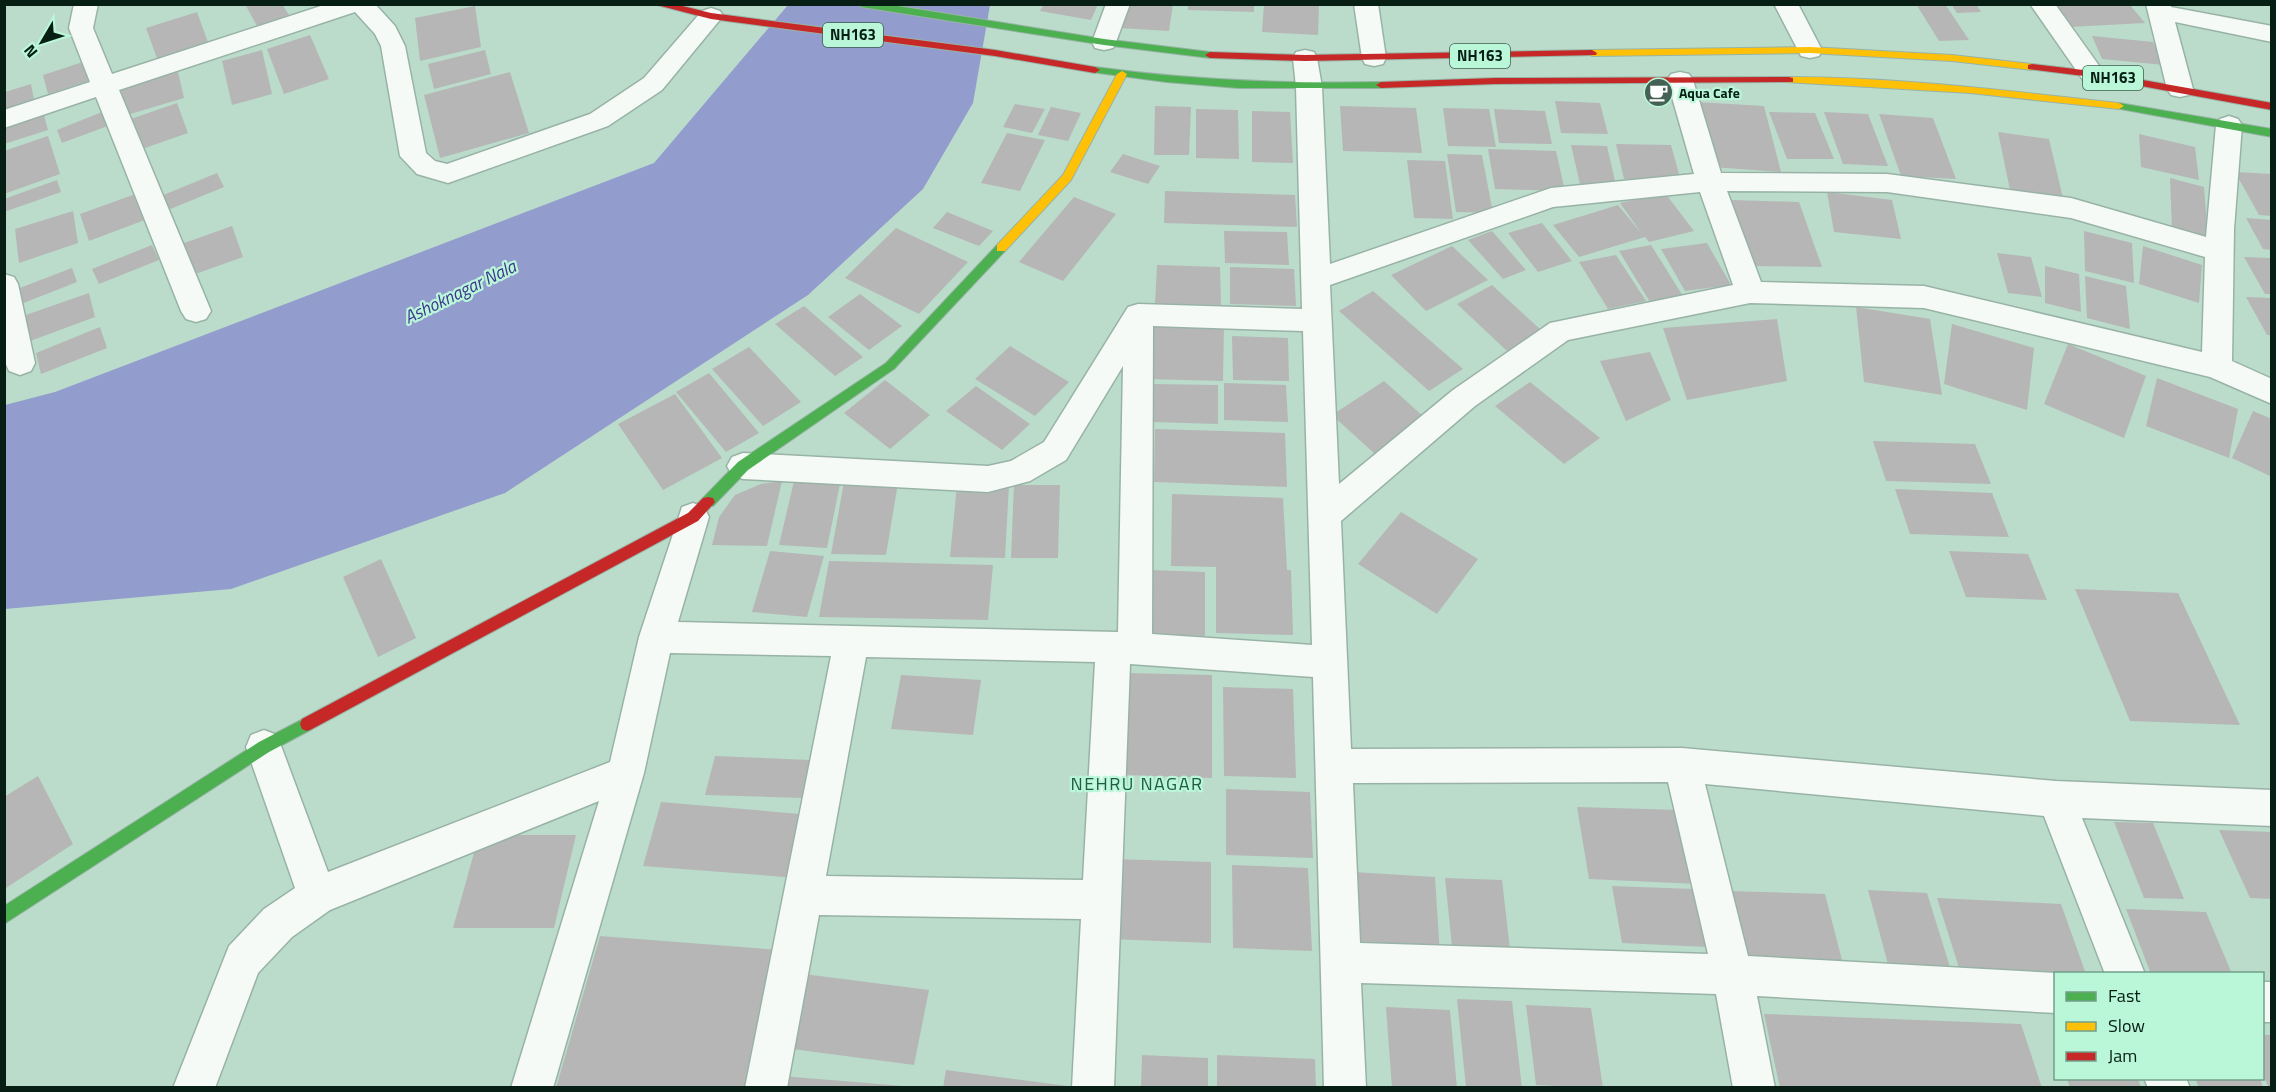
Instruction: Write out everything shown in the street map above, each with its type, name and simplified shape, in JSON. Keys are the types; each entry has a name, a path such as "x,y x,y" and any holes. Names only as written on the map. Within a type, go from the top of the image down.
{"main road":[{"name":"NH163","path":"658,4 711,16 995,53 1122,74 1212,84 1307,73 1374,58 1810,50 1952,58 2092,74 2271,107"},
{"name":"NH163","path":"862,4 1104,42 1204,55 1307,73 1495,81 1830,80 1970,90 2102,103 2271,134"},
{"path":"4,916 264,747 693,517 742,466 890,366 1067,177 1122,74"}],"street":[{"path":"86,4 81,28 196,311"},
{"path":"4,119 353,4"},
{"path":"361,4 386,31 393,46 413,156 426,168 448,174 599,120 653,84 711,16"},
{"path":"1104,42 1118,4"},
{"path":"1366,4 1374,58"},
{"path":"1786,4 1810,50"},
{"path":"2042,4 2092,74"},
{"path":"2180,89 2159,8 2271,34"},
{"path":"1307,73 1317,279 1345,1088"},
{"path":"1680,80 1710,182 1750,292"},
{"path":"2217,367 2219,250 2229,125"},
{"path":"1317,279 1551,198 1710,182 1887,183 2071,208 2219,250"},
{"path":"4,284 20,363"},
{"path":"1324,516 1464,398 1560,331 1750,292 1924,297 2217,367 2271,392"},
{"path":"1138,315 1317,320"},
{"path":"742,466 988,479 1019,472 1055,451 1138,315"},
{"path":"1093,1088 1102,900 1124,647 1138,315"},
{"path":"532,1088 626,773 656,637 693,517"},
{"path":"656,637 1124,647 1329,662"},
{"path":"766,1088 852,640"},
{"path":"264,747 317,896"},
{"path":"1334,766 1682,765 2056,799 2271,808"},
{"path":"1682,765 1733,975 1754,1088"},
{"path":"194,1088 243,960 278,923 317,896 626,773"},
{"path":"2056,799 2124,972"},
{"path":"803,895 1102,900"},
{"path":"1341,962 1733,975 2054,993"}],"water":[{"name":"Ashoknagar Nala","path":"788,5 990,5 973,103 923,189 808,295 505,493 231,589 5,609 5,405 55,392 654,163"}],"building":[{"path":"245,4 282,4 289,15 257,26"},
{"path":"1044,4 1098,4 1091,20 1040,11"},
{"path":"1123,4 1173,4 1169,31 1119,28"},
{"path":"1188,4 1254,4 1254,12 1188,10"},
{"path":"1264,4 1319,4 1318,35 1262,32"},
{"path":"1916,4 1945,4 1969,40 1939,41"},
{"path":"1951,4 1976,4 1981,12 1957,13"},
{"path":"2052,5 2130,5 2145,23 2070,27"},
{"path":"475,6 481,47 420,61 415,18"},
{"path":"197,12 209,45 158,61 146,28"},
{"path":"310,35 329,79 284,94 267,49"},
{"path":"2092,36 2153,42 2164,65 2102,59"},
{"path":"262,50 272,94 232,105 222,61"},
{"path":"485,50 491,74 434,89 428,64"},
{"path":"86,61 91,80 48,94 43,75"},
{"path":"178,72 184,98 127,115 121,89"},
{"path":"510,72 529,133 440,158 424,95"},
{"path":"31,84 35,105 5,114 5,92"},
{"path":"1555,101 1600,103 1608,134 1561,133"},
{"path":"1697,102 1764,106 1781,172 1712,167"},
{"path":"177,103 188,133 142,149 131,119"},
{"path":"1015,104 1045,109 1032,133 1003,127"},
{"path":"1155,106 1191,107 1189,155 1154,155"},
{"path":"1340,106 1416,108 1422,153 1343,151"},
{"path":"1051,107 1081,113 1068,141 1038,135"},
{"path":"1443,108 1489,109 1496,147 1448,146"},
{"path":"1196,109 1238,110 1239,159 1196,158"},
{"path":"1494,109 1545,111 1552,144 1499,143"},
{"path":"107,110 113,124 62,143 57,130"},
{"path":"43,111 48,130 4,144 4,124"},
{"path":"1252,111 1290,112 1293,163 1252,162"},
{"path":"1769,112 1815,113 1834,159 1787,159"},
{"path":"1824,112 1868,114 1888,166 1843,164"},
{"path":"1879,114 1933,118 1956,179 1901,176"},
{"path":"1998,132 2049,139 2063,198 2010,190"},
{"path":"1007,133 1045,140 1020,191 981,183"},
{"path":"2139,134 2195,147 2199,180 2141,167"},
{"path":"48,136 60,174 4,194 4,151"},
{"path":"1616,144 1671,145 1681,181 1624,179"},
{"path":"1571,145 1607,146 1616,185 1580,184"},
{"path":"1488,149 1556,151 1565,191 1495,189"},
{"path":"1123,154 1160,166 1148,184 1110,172"},
{"path":"1447,154 1482,155 1493,213 1456,212"},
{"path":"1407,160 1445,161 1453,219 1414,218"},
{"path":"2235,172 2272,174 2272,216 2259,215"},
{"path":"217,173 224,187 168,210 161,196"},
{"path":"2170,178 2204,187 2208,238 2172,230"},
{"path":"57,180 61,192 4,212 4,199"},
{"path":"1165,191 1295,195 1297,227 1164,223"},
{"path":"141,192 150,218 89,241 80,214"},
{"path":"1827,192 1892,200 1901,239 1834,232"},
{"path":"1665,193 1694,231 1649,242 1645,237 1579,257 1553,225 1618,205 1642,234 1620,203"},
{"path":"1074,197 1116,214 1063,281 1019,262"},
{"path":"1732,200 1799,202 1822,267 1754,266"},
{"path":"73,211 78,243 19,263 15,229"},
{"path":"947,212 993,231 979,246 933,228"},
{"path":"2246,218 2272,220 2272,250 2263,249"},
{"path":"1542,223 1572,261 1538,272 1508,233"},
{"path":"232,226 243,257 187,277 176,246"},
{"path":"896,228 968,262 919,314 845,278"},
{"path":"1224,231 1287,232 1289,265 1225,263"},
{"path":"1492,231 1526,270 1503,279 1468,240"},
{"path":"2084,231 2132,243 2134,283 2085,271"},
{"path":"1707,243 1731,285 1685,291 1661,249"},
{"path":"152,245 159,260 99,284 92,269"},
{"path":"1651,245 1683,296 1650,302 1619,251"},
{"path":"1452,246 1488,280 1426,311 1391,275"},
{"path":"2143,246 2202,265 2199,303 2139,284"},
{"path":"1997,253 2031,257 2042,297 2008,293"},
{"path":"1616,255 1646,301 1608,309 1579,262"},
{"path":"2244,257 2272,258 2272,294 2265,294"},
{"path":"1157,265 1220,267 1221,305 1155,304"},
{"path":"2045,266 2079,274 2081,312 2045,303"},
{"path":"1230,267 1294,269 1296,306 1230,304"},
{"path":"72,268 77,282 21,304 17,289"},
{"path":"2085,276 2126,286 2130,329 2087,318"},
{"path":"1492,285 1542,331 1507,351 1457,304"},
{"path":"1373,291 1463,369 1429,391 1339,311"},
{"path":"89,293 95,317 22,344 17,318"},
{"path":"860,294 902,326 869,350 828,317"},
{"path":"2246,297 2272,298 2272,335 2267,335"},
{"path":"804,306 863,357 835,376 775,324"},
{"path":"1856,307 1930,319 1942,395 1864,382"},
{"path":"1777,319 1787,381 1687,400 1663,328"},
{"path":"1952,324 2034,348 2027,410 1944,384"},
{"path":"1146,325 1224,327 1223,381 1144,379"},
{"path":"100,327 107,348 41,374 36,353"},
{"path":"1232,336 1288,338 1289,381 1233,380"},
{"path":"2068,344 2146,376 2124,438 2044,404"},
{"path":"1010,346 1069,382 1035,416 975,379"},
{"path":"749,347 801,402 763,426 712,369"},
{"path":"1650,352 1671,400 1626,421 1600,361"},
{"path":"709,373 759,433 726,452 676,392"},
{"path":"2157,378 2238,409 2229,458 2146,426"},
{"path":"885,380 930,415 890,449 844,413"},
{"path":"1384,381 1425,418 1375,454 1332,415"},
{"path":"1530,382 1600,438 1564,464 1495,406"},
{"path":"1224,383 1286,385 1288,422 1224,420"},
{"path":"1153,384 1218,385 1218,424 1152,422"},
{"path":"976,386 1030,424 1002,450 946,411"},
{"path":"675,394 722,458 663,490 618,424"},
{"path":"2253,411 2272,419 2272,477 2232,458"},
{"path":"1155,429 1285,433 1287,487 1154,482"},
{"path":"1873,441 1975,444 1991,484 1886,481"},
{"path":"782,481 767,546 712,545 719,517 735,495 761,484"},
{"path":"794,481 840,484 827,548 779,545"},
{"path":"844,482 898,483 886,555 831,554"},
{"path":"957,485 1009,485 1005,558 950,557"},
{"path":"1014,485 1060,485 1058,558 1011,558"},
{"path":"1895,489 1992,493 2009,537 1910,534"},
{"path":"1172,494 1283,498 1287,570 1291,570 1293,635 1216,633 1216,567 1171,566"},
{"path":"1401,512 1478,559 1437,614 1358,564"},
{"path":"770,551 824,556 807,617 752,612"},
{"path":"1949,551 2028,554 2047,600 1966,597"},
{"path":"381,559 416,638 378,657 343,577"},
{"path":"829,561 993,565 988,620 819,617"},
{"path":"1151,570 1205,572 1205,636 1148,634"},
{"path":"2075,589 2178,593 2240,725 2130,721"},
{"path":"1128,673 1212,675 1212,778 1123,775"},
{"path":"901,675 981,680 973,735 891,729"},
{"path":"1223,687 1293,689 1296,778 1224,776"},
{"path":"715,756 811,760 804,798 705,795"},
{"path":"38,776 73,844 6,888 4,797"},
{"path":"1226,789 1310,792 1313,858 1226,855"},
{"path":"661,802 812,815 798,878 643,866"},
{"path":"1577,807 1681,810 1697,884 1589,879"},
{"path":"2114,822 2153,823 2184,899 2144,898"},
{"path":"2219,830 2272,832 2272,899 2250,898"},
{"path":"479,835 576,835 554,928 453,928"},
{"path":"1113,859 1211,862 1211,943 1109,939"},
{"path":"1232,865 1308,868 1312,951 1233,948"},
{"path":"1353,872 1435,877 1440,954 1355,949"},
{"path":"1445,878 1502,880 1511,958 1453,956"},
{"path":"1612,886 1694,889 1707,947 1622,943"},
{"path":"1868,890 1927,893 1950,967 1888,964"},
{"path":"1728,891 1825,894 1843,964 1743,960"},
{"path":"1937,898 2061,904 2085,972 2054,972 1959,968"},
{"path":"2126,909 2206,912 2231,972 2150,972"},
{"path":"600,936 779,950 749,1088 556,1088"},
{"path":"796,973 929,990 914,1065 777,1047"},
{"path":"1457,999 1512,1001 1522,1088 1466,1088"},
{"path":"1526,1005 1591,1008 1603,1088 1536,1085"},
{"path":"1386,1007 1450,1010 1457,1088 1392,1088"},
{"path":"1764,1014 2021,1024 2042,1088 1780,1088"},
{"path":"2264,1035 2272,1035 2272,1088 2269,1088 2264,1077"},
{"path":"1142,1055 1208,1058 1208,1088 1141,1088"},
{"path":"1217,1055 1315,1059 1316,1088 1217,1088"},
{"path":"946,1070 1068,1086 1068,1088 943,1088"},
{"path":"782,1076 903,1086 903,1088 779,1088"},
{"path":"2068,1080 2139,1080 2141,1088 2070,1088"},
{"path":"2196,1080 2261,1080 2263,1088 2199,1088"}],"traffic: fast":[{"path":"862,4 1104,42 1210,55"},
{"path":"1095,70 1166,79 1238,84 1381,85"},
{"path":"2119,106 2272,133"},
{"path":"708,502 743,466 890,366 1001,248"},
{"path":"4,916 264,747 307,724"}],"traffic: slow":[{"path":"1592,53 1810,50 1952,58 2032,67"},
{"path":"1001,248 1067,177 1122,74"},
{"path":"1789,80 1830,80 1970,90 2119,106"}],"traffic: jam":[{"path":"658,4 711,16 995,53 1095,70"},
{"path":"1210,55 1305,58 1592,53"},
{"path":"2032,67 2092,74 2272,107"},
{"path":"1381,85 1495,81 1789,80"},
{"path":"307,724 693,517 708,502"}],"place":[{"name":"Aqua Cafe","path":"1658,93"}],"district":[{"name":"NEHRU NAGAR","path":"1137,784"}]}
